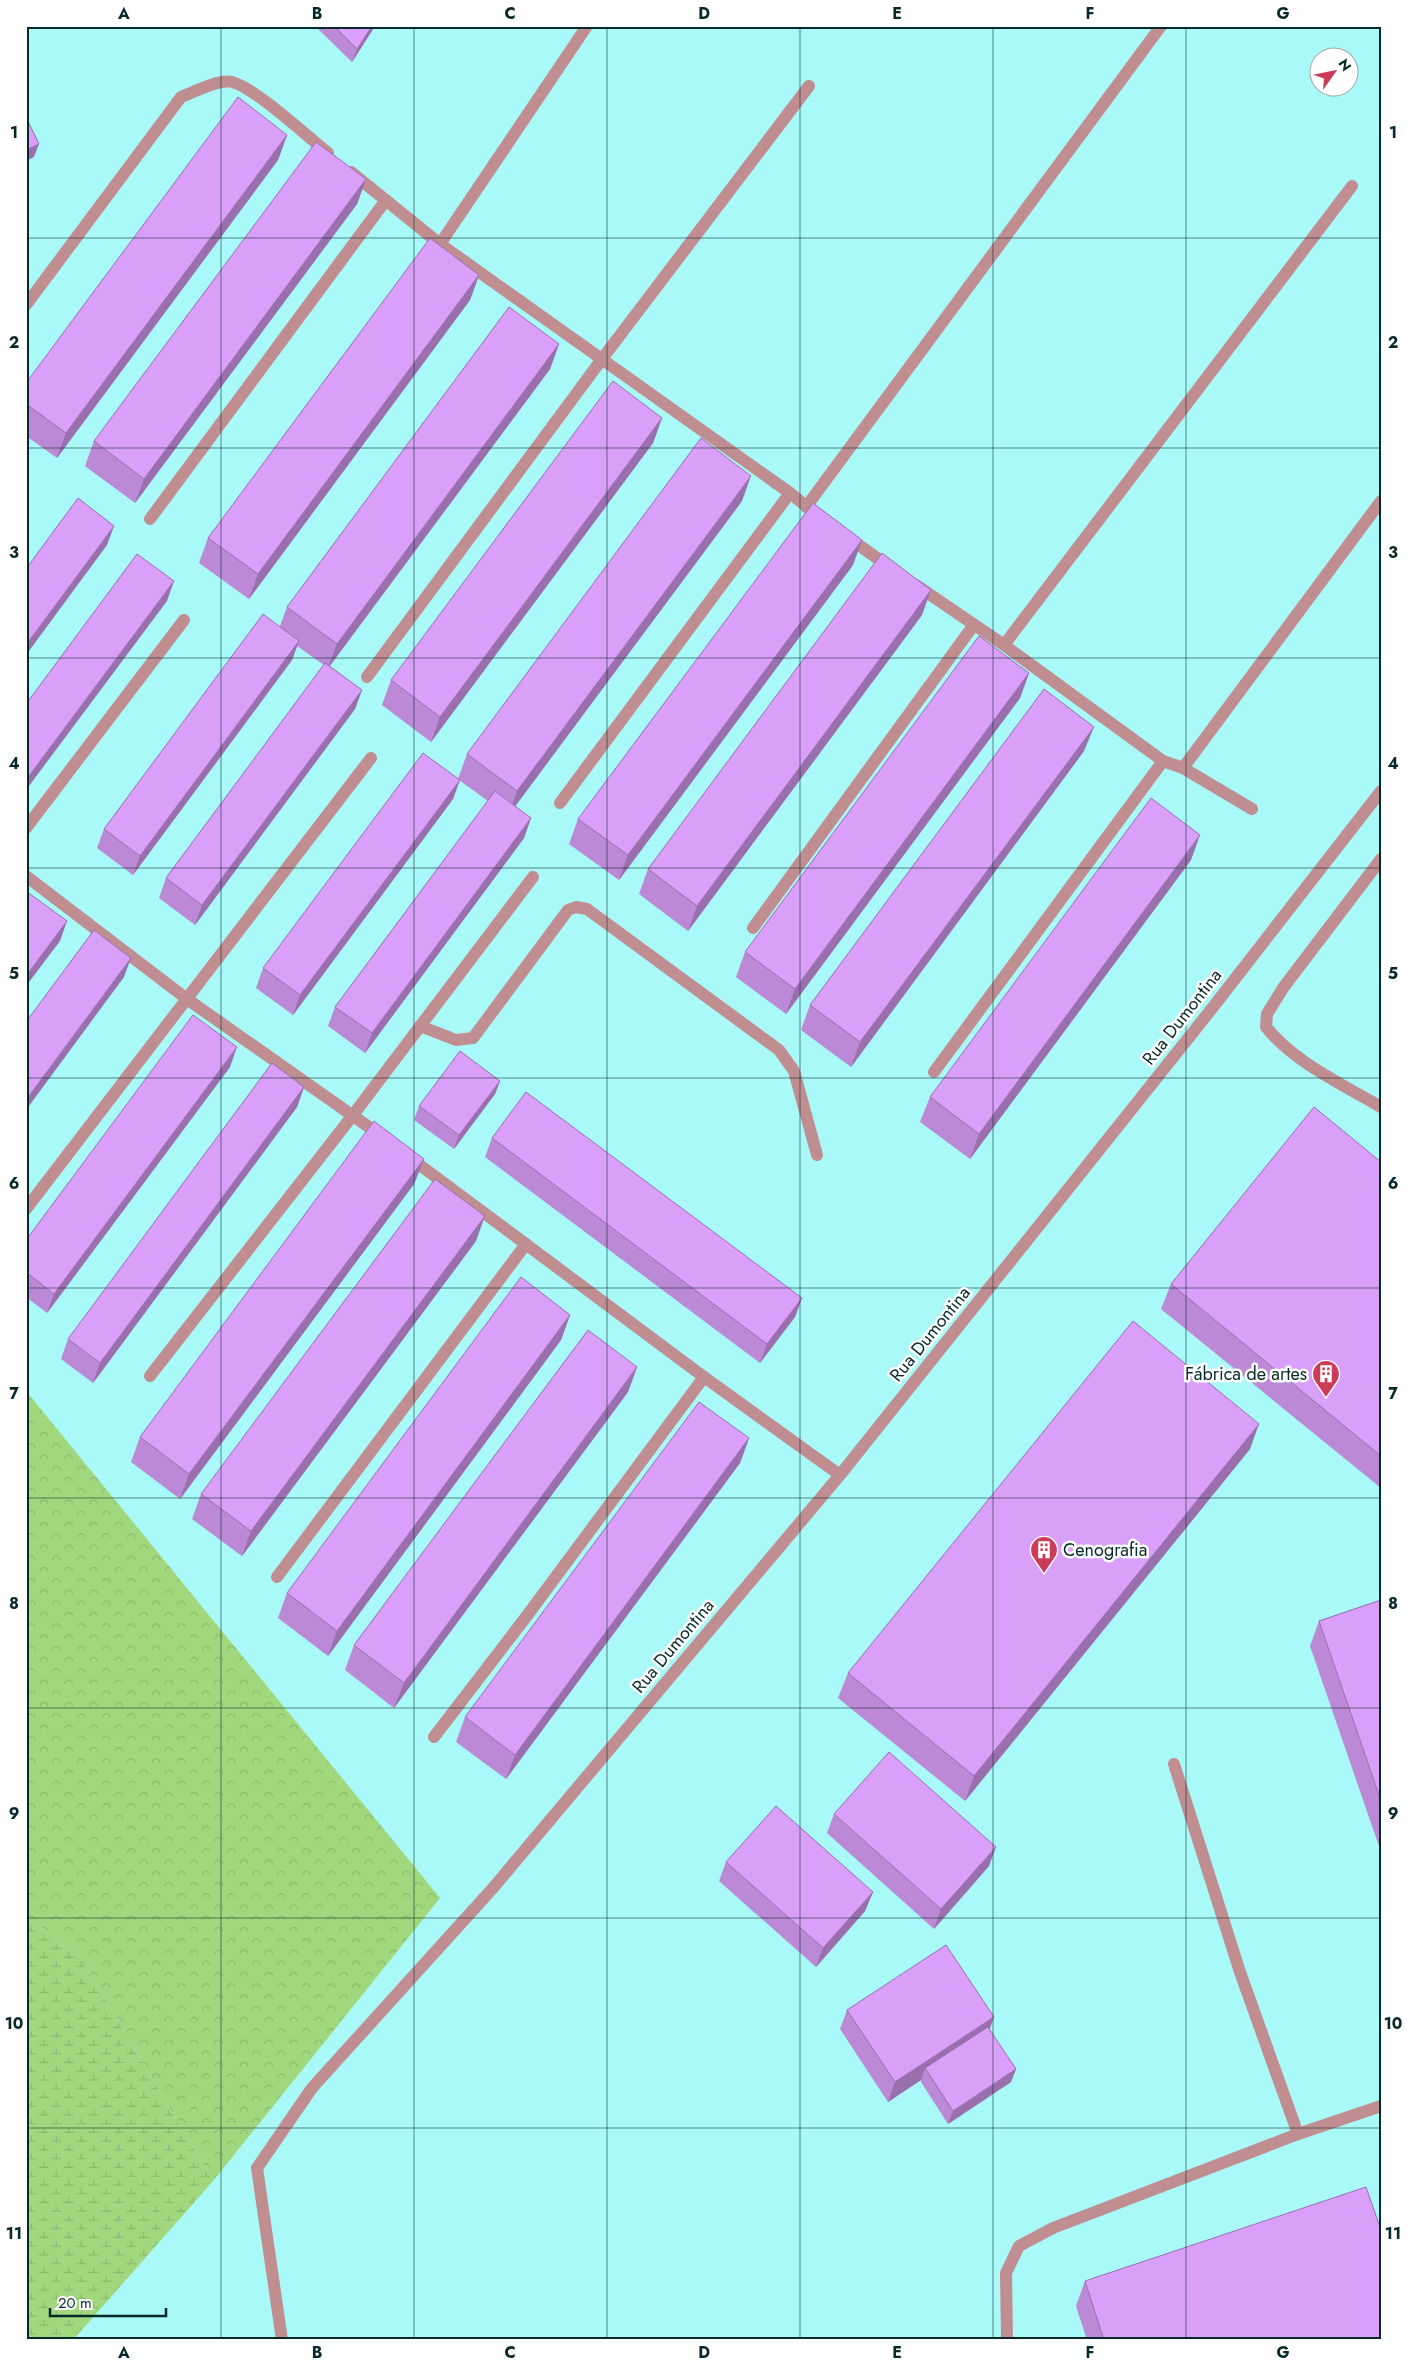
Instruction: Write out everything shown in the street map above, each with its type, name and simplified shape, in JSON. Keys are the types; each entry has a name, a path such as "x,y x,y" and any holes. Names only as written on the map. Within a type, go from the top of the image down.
{"street":[{"path":"440,244 586,26"},
{"path":"806,507 1161,26"},
{"path":"26,305 181,97 208,86 232,82 261,99 440,244 790,493 834,527 973,626 1004,645 1163,761 1183,768 1252,809"},
{"path":"367,676 602,359 809,86"},
{"path":"1004,645 1352,186"},
{"path":"150,519 386,200"},
{"path":"560,803 790,493"},
{"path":"1183,768 1381,501"},
{"path":"26,828 184,620"},
{"path":"753,928 973,626"},
{"path":"26,1209 371,758"},
{"path":"934,1072 1163,761"},
{"name":"Rua Dumontina","path":"282,2340 257,2168 312,2088 493,1888 840,1475 1216,1003 1381,791"},
{"path":"1381,859 1283,988 1267,1014 1266,1027 1278,1041 1299,1057 1381,1107"},
{"path":"26,876 187,999 353,1115 704,1377 777,1427 840,1475"},
{"path":"150,1376 353,1115 533,877"},
{"path":"420,1026 456,1040 473,1038 568,910 576,907 587,909 779,1050 794,1071 817,1155"},
{"path":"277,1578 526,1244"},
{"path":"434,1737 526,1617 704,1377"},
{"path":"1174,1764 1240,1972 1298,2134"},
{"path":"1007,2340 1006,2273 1019,2246 1053,2228 1298,2134 1381,2106"}],"green space":[{"path":"26,1391 440,1898 213,2181 77,1952 26,1917"},
{"path":"26,1917 77,1952 213,2181 73,2340 26,2340"}],"building":[{"path":"334,26 372,26 357,49"},
{"path":"238,97 287,135 66,433 26,404 26,383"},
{"path":"26,117 39,144 26,150"},
{"path":"316,142 366,179 144,479 94,441"},
{"path":"430,238 479,275 258,574 208,538"},
{"path":"509,307 559,344 337,644 287,607"},
{"path":"613,381 662,418 440,717 391,680"},
{"path":"701,438 751,476 517,791 467,754"},
{"path":"78,498 114,526 26,645 26,569"},
{"path":"813,503 862,540 628,855 578,819"},
{"path":"882,553 931,590 697,906 648,869"},
{"path":"137,554 174,581 26,780 26,704"},
{"path":"263,614 299,641 140,856 104,829"},
{"path":"979,636 1029,673 795,989 745,952"},
{"path":"325,663 362,690 202,905 166,878"},
{"path":"1044,689 1094,727 860,1042 810,1005"},
{"path":"423,753 460,780 300,995 263,968"},
{"path":"495,791 531,818 372,1033 335,1007"},
{"path":"1151,798 1200,835 979,1134 930,1097"},
{"path":"26,891 67,921 26,976"},
{"path":"94,930 131,958 26,1100 26,1022"},
{"path":"193,1015 237,1047 54,1294 26,1272 26,1240"},
{"path":"460,1051 500,1081 459,1135 419,1106"},
{"path":"272,1063 304,1087 100,1363 68,1339"},
{"path":"526,1092 802,1298 767,1344 492,1138"},
{"name":"Fábrica de artes","path":"1314,1107 1381,1162 1381,1456 1171,1284"},
{"path":"374,1121 424,1159 189,1474 140,1437"},
{"path":"435,1179 485,1216 251,1531 201,1494"},
{"path":"521,1277 570,1315 337,1631 287,1593"},
{"name":"Cenografia","path":"1133,1321 1259,1424 974,1776 848,1673"},
{"path":"588,1330 637,1367 404,1683 354,1645"},
{"path":"699,1402 749,1438 515,1755 465,1717"},
{"path":"1381,1600 1381,1801 1319,1621"},
{"path":"889,1752 996,1847 941,1909 834,1814"},
{"path":"776,1806 873,1892 823,1948 726,1862"},
{"path":"946,1945 994,2017 895,2082 847,2010"},
{"path":"988,2027 1016,2069 953,2111 925,2068"},
{"path":"1366,2187 1381,2230 1381,2340 1104,2340 1085,2281"}],"place":[{"name":"Fábrica de artes","path":"1326,1398"},
{"name":"Cenografia","path":"1044,1574"}]}
